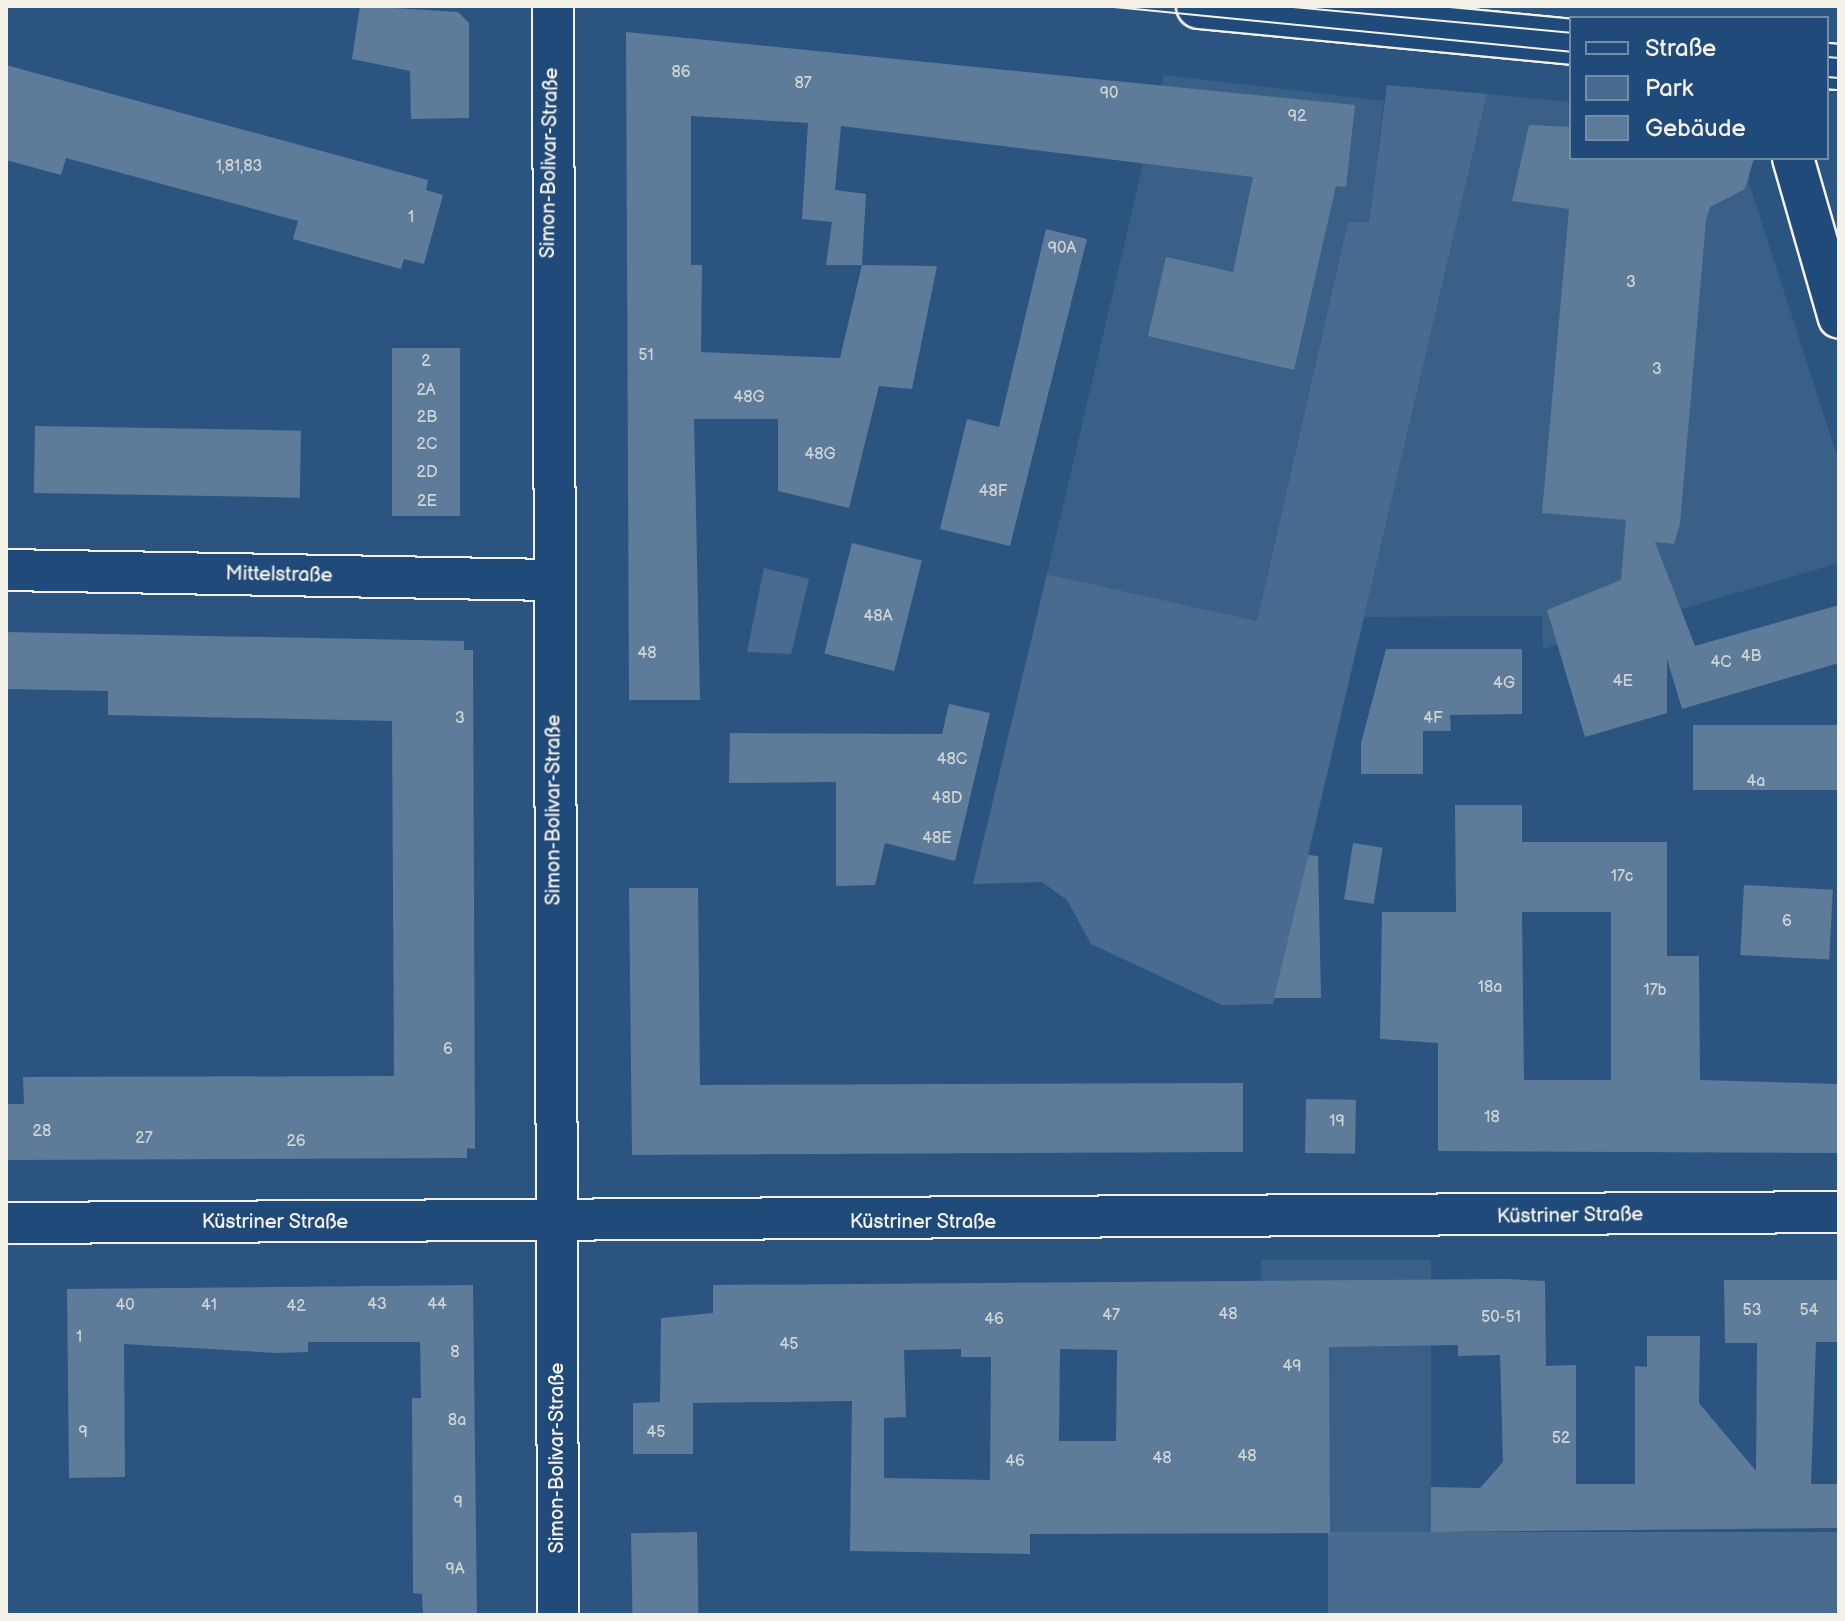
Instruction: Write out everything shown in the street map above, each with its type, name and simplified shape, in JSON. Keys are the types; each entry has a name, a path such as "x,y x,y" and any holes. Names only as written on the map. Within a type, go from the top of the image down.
{"main road":[{"path":"1199,6 1569,42"}],"street":[{"name":"Simon-Bolivar-Straße","path":"553,6 552,580 558,1615"},
{"path":"1794,160 1839,318"},
{"name":"Mittelstraße","path":"6,570 552,580"},
{"name":"Küstriner Straße","path":"6,1223 1839,1212"}],"shaded area":[{"path":"1164,75 1384,101 1369,223 1348,222 1257,621 1047,574"},
{"path":"1487,94 1569,102 1569,160 1750,160 1749,183 1839,462 1839,563 1543,649 1542,616 1364,617"},
{"path":"1261,1260 1431,1260 1431,1532 1261,1532"}],"green space":[{"path":"1387,85 1487,94 1273,1004 1222,1005 1091,944 1067,900 1042,882 973,884 1047,574 1257,621 1348,222 1369,222"},
{"path":"764,568 809,579 791,654 747,652"},
{"path":"1328,1532 1839,1532 1839,1615 1328,1615"}],"building":[{"path":"360,6 458,12 469,23 469,118 411,119 410,71 352,59"},
{"path":"626,32 1355,105 1346,187 1336,186 1294,370 1148,336 1166,257 1233,272 1253,177 841,126 835,190 866,194 862,265 937,266 912,389 879,386 849,508 778,491 778,419 694,419 700,700 629,700","holes":["691,116 808,123 802,219 832,222 826,265 862,265 840,358 701,352 702,265 691,265"]},
{"path":"6,65 428,180 426,190 443,195 424,264 404,259 401,269 293,239 298,221 66,158 61,175 6,160"},
{"path":"1529,125 1569,127 1569,160 1753,160 1745,189 1710,207 1706,220 1680,524 1674,544 1655,542 1695,646 1839,605 1839,663 1682,709 1667,659 1667,713 1585,737 1547,610 1621,580 1626,520 1542,513 1569,209 1512,201"},
{"path":"1046,229 1087,239 1010,546 940,529 967,419 999,427"},
{"path":"392,348 460,348 460,516 392,516"},
{"path":"35,426 301,431 300,498 34,493"},
{"path":"852,543 922,560 894,671 824,654"},
{"path":"6,632 464,641 464,650 473,650 475,1149 467,1148 467,1158 6,1160 6,1104 24,1104 23,1077 394,1076 392,721 108,715 108,691 6,689"},
{"path":"1386,649 1522,649 1522,714 1450,715 1451,731 1423,731 1423,774 1361,774 1361,743"},
{"path":"949,704 990,713 955,861 885,843 875,885 836,886 836,782 729,783 730,733 942,734"},
{"path":"1693,725 1839,725 1839,790 1693,790"},
{"path":"1455,805 1522,805 1522,842 1667,842 1667,956 1699,956 1700,1080 1839,1084 1839,1153 1438,1151 1438,1043 1380,1039 1382,912 1456,912","holes":["1522,912 1611,912 1611,1080 1524,1080"]},
{"path":"1353,843 1383,848 1374,904 1344,899"},
{"path":"1308,855 1318,856 1321,998 1274,998"},
{"path":"1744,885 1833,890 1829,960 1740,955"},
{"path":"629,888 698,888 700,1085 1243,1083 1243,1152 632,1155"},
{"path":"1306,1099 1356,1100 1355,1154 1305,1153"},
{"path":"1724,1280 1838,1280 1838,1342 1816,1342 1811,1484 1839,1484 1839,1528 1431,1532 1431,1487 1480,1488 1503,1462 1500,1355 1458,1356 1458,1345 1329,1347 1330,1533 1030,1534 1030,1554 850,1551 852,1401 693,1403 693,1454 633,1454 633,1403 660,1402 661,1318 713,1313 713,1285 1545,1281 1546,1366 1576,1365 1576,1484 1635,1484 1635,1366 1647,1367 1647,1336 1700,1336 1699,1403 1756,1471 1757,1343 1725,1343","holes":["961,1349 961,1357 991,1357 990,1480 884,1478 884,1418 906,1417 904,1350","1060,1349 1117,1350 1116,1441 1059,1441"]},
{"path":"473,1285 477,1615 423,1615 422,1594 413,1593 412,1398 421,1398 420,1342 308,1342 308,1352 277,1353 124,1344 125,1477 69,1478 67,1289"},
{"path":"697,1532 698,1615 632,1615 631,1533"}],"tram line":[{"path":"1104,6 1569,52"},
{"path":"1282,6 1569,33"},
{"path":"1829,57 1839,58"},
{"path":"1829,77 1839,78"}]}
